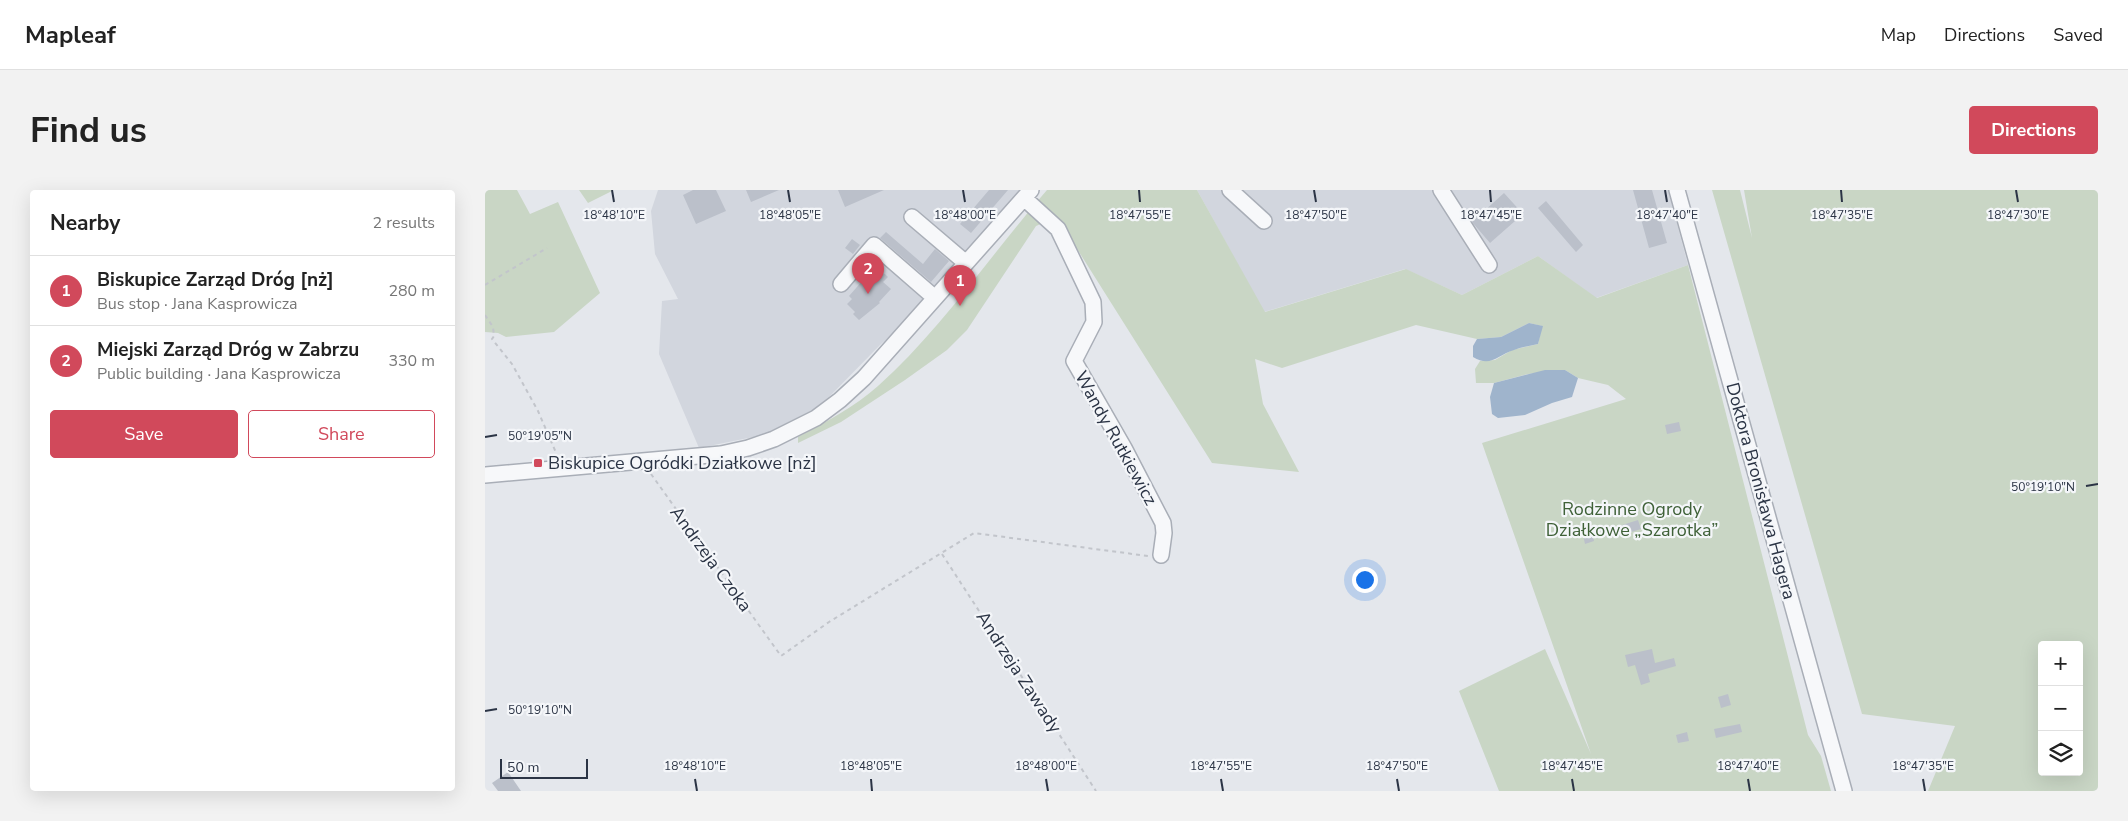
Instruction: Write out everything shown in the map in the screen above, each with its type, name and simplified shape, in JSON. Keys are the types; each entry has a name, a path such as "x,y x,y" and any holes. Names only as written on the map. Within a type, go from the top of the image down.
{"street":[{"path":"1230,190 1264,221"},
{"path":"1441,190 1489,265"},
{"name":"Doktora Bronisława Hagera","path":"1677,190 1844,791"},
{"path":"485,475 721,454 774,439 796,429 834,404 858,384 1027,194"},
{"name":"Wandy Rutkiewicz","path":"1027,194 1058,228 1093,302 1094,322 1074,361 1124,448 1163,522 1164,533 1161,555"},
{"path":"913,217 966,263"},
{"path":"841,284 875,245 935,298"}],"path":[{"path":"485,285 547,248"},
{"path":"485,314 494,332 492,339 512,364 538,412 563,468"},
{"name":"Andrzeja Czoka","path":"641,461 781,656 829,622 942,554"},
{"path":"942,554 974,534 1153,556 1161,555"},
{"name":"Andrzeja Zawady","path":"942,554 1095,791"}],"shaded area":[{"path":"658,190 1020,190 928,302 880,345 829,397 814,409 763,435 699,448 659,354 662,301 678,299 655,254 651,211"},
{"path":"1197,190 1668,190 1688,265 1596,298 1538,256 1462,295 1405,269 1264,312"}],"green space":[{"path":"485,190 517,190 530,214 558,202 600,293 554,332 506,337 498,333 485,332"},
{"path":"579,190 614,190 588,203"},
{"name":"Rodzinne Ogrody Działkowe „Szarotka”","path":"1047,190 1197,190 1265,312 1406,269 1462,295 1538,256 1597,298 1688,265 1808,735 1821,756 1831,791 1499,791 1459,691 1545,649 1591,754 1482,443 1626,399 1608,385 1578,378 1565,370 1528,374 1494,383 1476,383 1475,369 1480,361 1495,360 1512,350 1538,344 1542,326 1529,323 1501,337 1477,339 1416,325 1282,368 1255,359 1263,404 1299,472 1212,463 1057,217 1036,226 967,330 947,350 841,422 798,443 798,437 860,400 901,364 944,316"},
{"path":"1712,190 1740,190 1752,238 1744,190 2098,190 2098,791 1928,791 1955,726 1862,714"}],"water":[{"path":"1529,323 1543,326 1538,344 1508,352 1489,361 1473,357 1473,346 1477,339 1501,337"},
{"path":"1545,370 1565,370 1578,378 1572,397 1552,403 1525,415 1498,418 1492,414 1490,397 1494,383"}],"building":[{"path":"693,190 716,190 726,211 696,224 683,195"},
{"path":"746,190 779,190 751,202"},
{"path":"838,190 884,190 845,207"},
{"path":"989,190 1008,190 971,233 960,224"},
{"path":"1633,190 1652,190 1667,243 1649,248"},
{"path":"1504,193 1523,214 1490,243 1472,222"},
{"path":"1546,201 1583,245 1576,252 1538,208"},
{"path":"886,232 923,264 935,249 949,261 931,282 880,238"},
{"path":"852,239 860,245 853,254 845,248"},
{"path":"871,271 885,274 888,277 883,282 891,289 880,303 859,320 853,314 855,312 847,304 852,299 849,296"},
{"path":"1679,422 1681,431 1667,434 1665,425"},
{"path":"1638,520 1641,529 1618,536 1616,527"},
{"path":"1592,532 1594,541 1585,544 1583,535"},
{"path":"1652,649 1655,663 1674,658 1676,666 1648,674 1650,682 1641,685 1635,665 1628,667 1625,655"},
{"path":"1728,694 1731,705 1721,708 1718,697"},
{"path":"1740,724 1742,732 1716,738 1714,729"},
{"path":"1687,732 1689,741 1678,743 1676,735"},
{"path":"508,772 521,791 498,791 492,783"}],"place":[{"name":"Miejski Zarząd Dróg w Zabrzu","path":"868,294"},
{"name":"Biskupice Zarząd Dróg [nż]","path":"960,306"},
{"name":"Biskupice Ogródki Działkowe [nż]","path":"538,463"}]}
